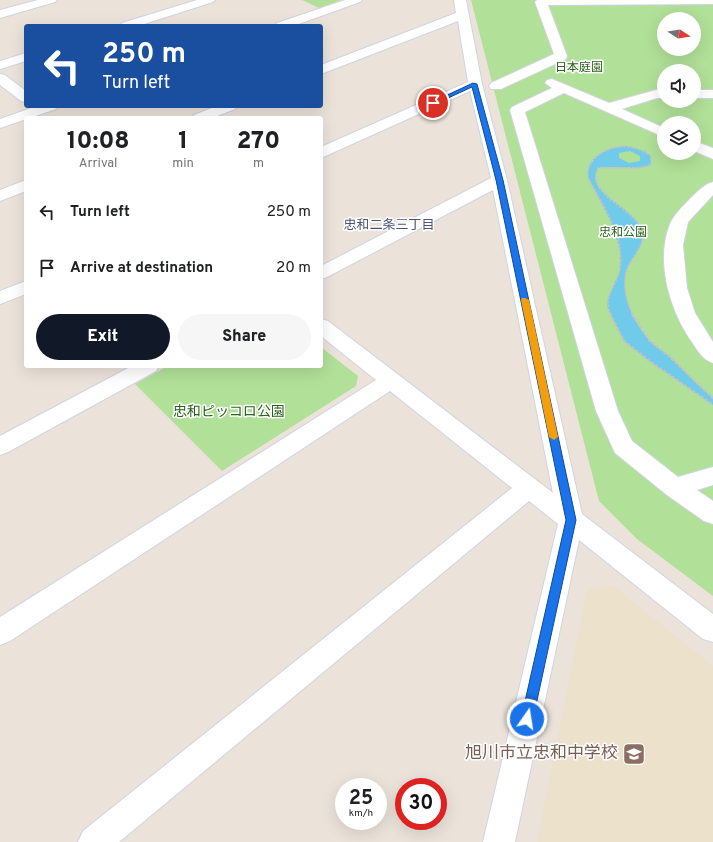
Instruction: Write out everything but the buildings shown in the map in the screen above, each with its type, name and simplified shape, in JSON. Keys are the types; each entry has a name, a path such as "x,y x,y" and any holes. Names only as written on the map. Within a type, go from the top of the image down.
{"street":[{"path":"0,14 51,0"},
{"path":"132,24 209,0"},
{"path":"287,24 356,0"},
{"path":"496,86 561,56 541,2 713,1"},
{"path":"595,2 601,15"},
{"path":"323,69 462,7 474,84 499,180 571,520 499,842"},
{"path":"0,66 24,58"},
{"path":"527,72 657,130"},
{"path":"0,78 24,96"},
{"path":"323,153 474,84"},
{"path":"564,88 517,110 607,411 623,447 675,488 713,514"},
{"path":"609,108 657,94"},
{"path":"701,94 713,94"},
{"path":"204,116 225,108"},
{"path":"26,116 45,110"},
{"path":"0,124 24,117"},
{"path":"701,149 713,154"},
{"path":"323,273 499,180"},
{"path":"0,196 24,187"},
{"path":"713,187 704,194 679,222 673,253 677,285 689,322 713,356"},
{"path":"0,298 24,288"},
{"path":"323,328 530,486 571,520 713,630"},
{"path":"0,446 144,368"},
{"path":"0,632 391,380"},
{"path":"675,488 713,476"},
{"path":"94,842 530,486"}],"path":[{"path":"713,398 699,387 669,356 651,342 638,326 628,305 626,272 643,241 641,228 622,206 608,196 596,184 595,176 598,168 609,166 642,168 651,165 651,156 645,151 627,146 606,150 592,159 588,170 588,178 610,220 620,250 620,271 608,298 607,307 609,312 624,341 648,360 713,405"}],"shaded area":[{"name":"旭川市立忠和中学校","path":"613,586 713,666 713,842 537,842 587,590"}],"green space":[{"path":"302,0 341,0 319,8"},
{"name":"忠和公園","path":"471,0 713,0 713,596 637,539 599,501"},
{"name":"忠和ピッコロ公園","path":"323,349 358,376 356,386 222,471 135,384 164,368 323,368"}],"water":[{"path":"627,146 645,151 651,156 651,165 638,168 598,168 595,177 599,188 637,221 643,234 641,245 626,272 625,290 630,309 639,327 650,341 669,356 713,398 713,405 648,360 624,341 607,307 608,298 620,271 620,250 610,220 588,177 591,163 595,158 606,150","holes":["630,151 640,156 640,161 629,163 619,158 619,153"]}],"slow traffic":[{"path":"525,300 554,437"}],"place":[{"name":"旭川市立忠和中学校","path":"634,754"}],"district":[{"name":"忠和二条三丁目","path":"389,226"}],"route":[{"path":"433,103 474,84 499,180 571,520 527,719"}],"park label":[{"name":"日本庭園","path":"579,68"}]}
